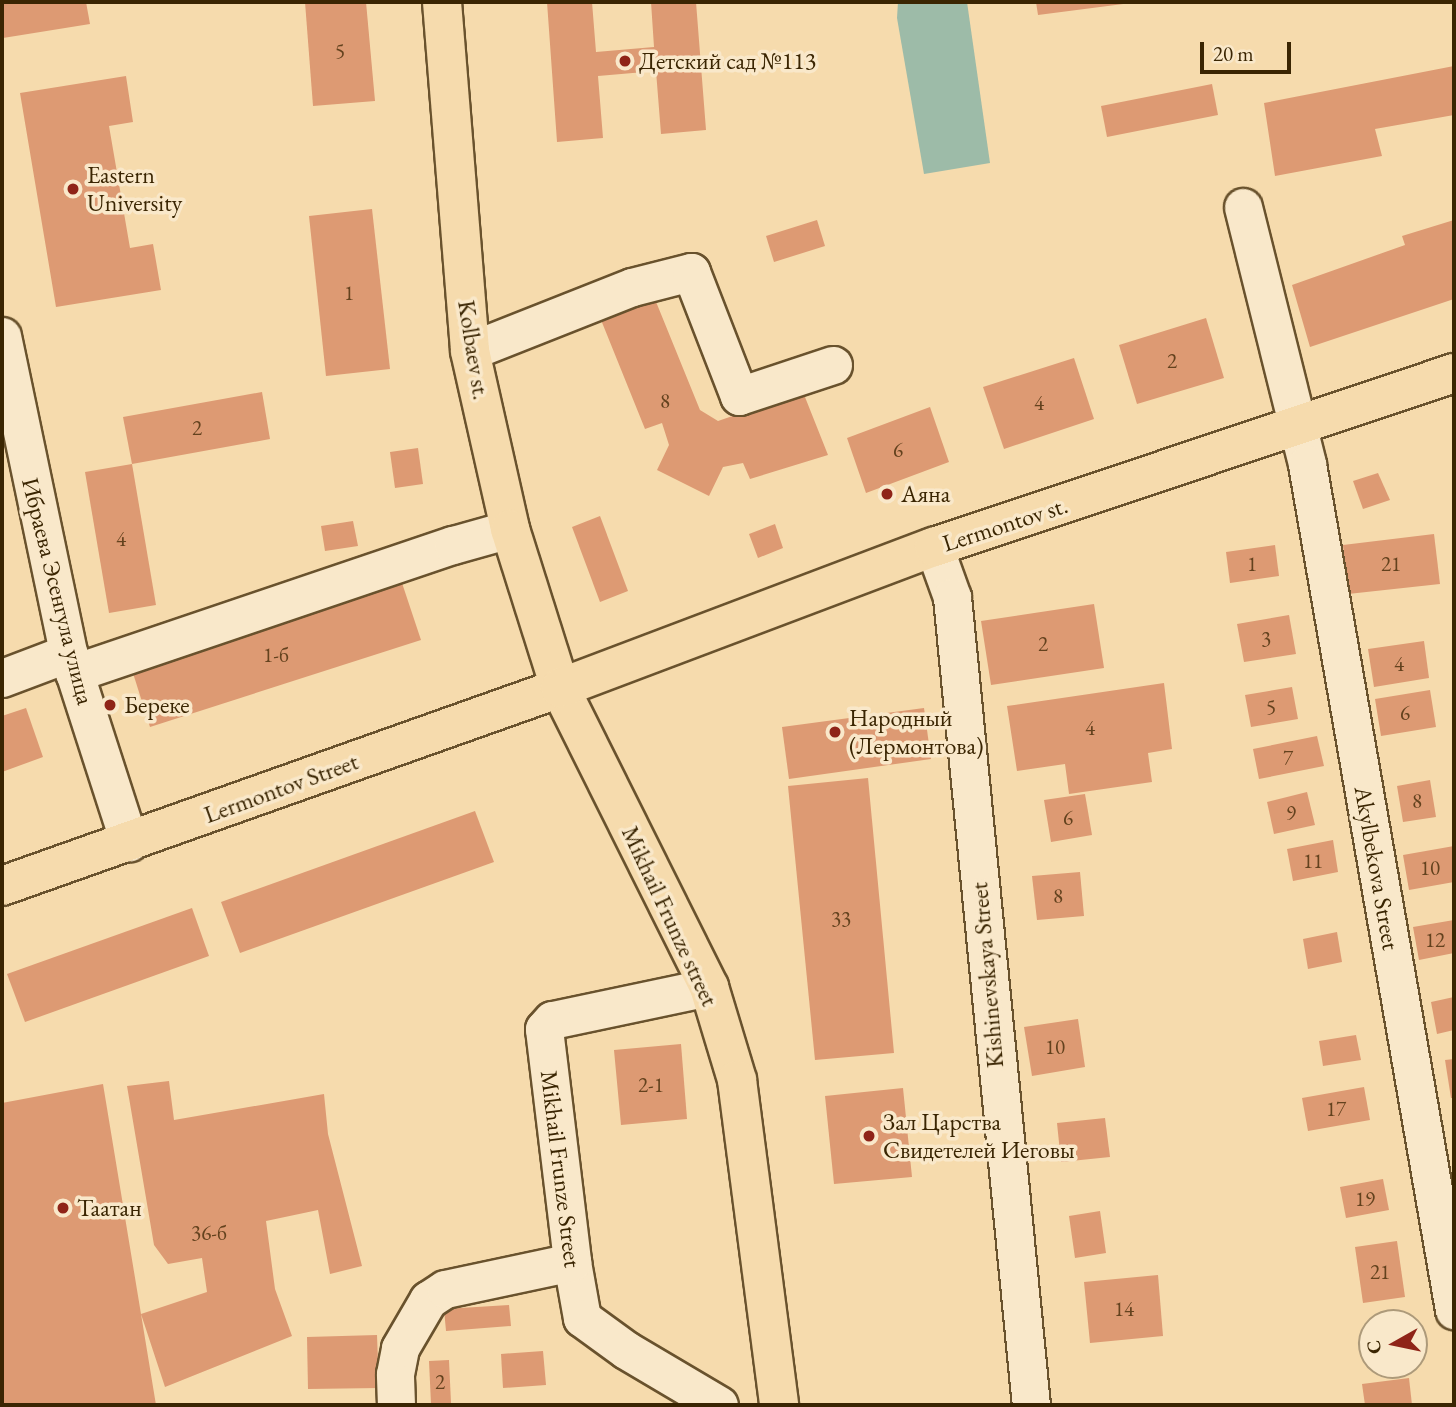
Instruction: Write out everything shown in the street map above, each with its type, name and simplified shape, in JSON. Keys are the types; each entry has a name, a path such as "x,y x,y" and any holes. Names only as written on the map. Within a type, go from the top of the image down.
{"main road":[{"name":"Kolbaev st.","path":"442,2 470,351 510,529 560,688"},
{"name":"Lermontov st.","path":"560,688 934,547 1454,373"},
{"name":"Lermontov Street","path":"2,886 560,688"},
{"name":"Mikhail Frunze street","path":"560,688 709,987 737,1080 779,1405"}],"street":[{"name":"Akylbekova Street","path":"1243,207 1307,464 1454,1310"},
{"path":"470,351 632,287 691,272 740,396 833,365"},
{"name":"Ибраева Эсенгула улица","path":"2,336 12,397 71,663 129,842"},
{"path":"2,678 71,663 510,529"},
{"name":"Kishinevskaya Street","path":"934,547 952,597 1031,1405"},
{"name":"Mikhail Frunze Street","path":"709,987 552,1020 544,1029 572,1262 582,1318 626,1350 719,1405"},
{"path":"396,1405 395,1374 400,1348 428,1300 445,1289 572,1262"}],"shaded area":[{"path":"898,2 967,2 990,163 924,174 897,18"}],"building":[{"path":"2,2 86,2 90,24 3,38"},
{"path":"305,2 366,2 375,101 313,106"},
{"path":"547,2 592,2 596,52 654,47 651,2 696,2 706,130 661,134 656,71 598,76 603,138 557,142"},
{"path":"1036,2 1131,2 1131,3 1038,15"},
{"path":"1454,66 1454,115 1375,129 1382,156 1275,176 1264,103"},
{"path":"126,76 133,122 109,126 130,248 153,244 161,290 56,307 20,93"},
{"path":"1212,84 1218,115 1107,137 1101,106"},
{"path":"372,209 390,369 326,376 309,216"},
{"path":"817,220 825,246 774,262 766,236"},
{"path":"1454,220 1454,299 1310,347 1292,285 1405,245 1402,236"},
{"path":"650,287 700,410 718,421 803,392 828,455 750,479 743,463 723,467 709,496 657,470 669,445 662,423 645,429 597,310"},
{"path":"1206,318 1224,378 1137,404 1119,345"},
{"path":"1074,358 1094,419 1004,449 983,387"},
{"path":"262,392 270,439 132,464 123,417"},
{"path":"930,407 949,462 866,493 847,438"},
{"path":"418,448 423,484 395,488 390,452"},
{"path":"132,464 156,605 109,613 85,472"},
{"path":"1378,473 1390,500 1363,509 1353,481"},
{"path":"600,516 628,591 600,602 572,527"},
{"path":"353,521 358,546 325,551 321,526"},
{"path":"775,524 783,548 758,558 749,534"},
{"path":"1434,534 1440,584 1348,594 1343,545"},
{"path":"1275,545 1279,576 1230,583 1226,552"},
{"path":"402,583 421,640 150,727 132,670"},
{"path":"1094,604 1104,668 991,685 981,621"},
{"path":"1289,615 1296,654 1244,662 1237,624"},
{"path":"1424,641 1429,678 1374,687 1368,649"},
{"path":"1164,683 1172,749 1148,753 1152,782 1069,794 1065,764 1017,771 1007,706"},
{"path":"1292,687 1298,719 1251,727 1245,695"},
{"path":"1430,690 1436,727 1381,736 1375,699"},
{"path":"26,708 43,757 2,772 2,716"},
{"path":"924,708 931,759 789,779 782,727"},
{"path":"1317,736 1324,766 1259,779 1253,749"},
{"path":"868,778 894,1053 815,1060 788,786"},
{"path":"1430,780 1436,817 1403,822 1397,786"},
{"path":"1307,792 1315,825 1274,834 1267,802"},
{"path":"1085,794 1092,835 1051,842 1044,800"},
{"path":"475,811 494,862 240,953 221,902"},
{"path":"1333,840 1338,872 1293,881 1287,849"},
{"path":"1454,846 1454,882 1409,890 1403,855"},
{"path":"1080,872 1084,916 1037,920 1032,876"},
{"path":"192,908 209,956 25,1022 7,974"},
{"path":"1454,920 1454,953 1419,960 1413,927"},
{"path":"1337,932 1342,962 1308,969 1303,939"},
{"path":"1454,997 1454,1030 1437,1034 1431,1002"},
{"path":"1078,1019 1085,1067 1032,1076 1024,1027"},
{"path":"1356,1035 1361,1060 1323,1066 1319,1041"},
{"path":"681,1044 687,1119 621,1125 614,1050"},
{"path":"1454,1059 1454,1098 1451,1098 1445,1060"},
{"path":"169,1081 174,1120 324,1094 328,1134 362,1266 330,1274 318,1210 266,1221 275,1289 292,1336 165,1387 141,1314 207,1292 202,1258 168,1264 154,1245 127,1086"},
{"name":"Таатан","path":"103,1084 156,1405 2,1405 2,1103"},
{"path":"1364,1087 1370,1120 1308,1131 1302,1098"},
{"name":"Зал Царства Свидетелей Иеговы","path":"903,1088 912,1177 834,1184 825,1096"},
{"path":"1105,1118 1110,1157 1061,1162 1057,1123"},
{"path":"1383,1179 1389,1210 1346,1218 1340,1187"},
{"path":"1100,1211 1106,1253 1075,1258 1069,1216"},
{"path":"1397,1241 1405,1297 1363,1303 1355,1247"},
{"path":"1158,1275 1163,1336 1090,1343 1084,1282"},
{"path":"509,1305 511,1326 446,1331 444,1309"},
{"path":"377,1335 379,1388 308,1389 307,1337"},
{"path":"543,1351 546,1385 503,1388 501,1354"},
{"path":"449,1360 451,1403 431,1404 429,1361"},
{"path":"1409,1379 1412,1405 1365,1405 1362,1384"}],"place":[{"name":"Детский сад №113","path":"625,61"},
{"name":"Eastern University","path":"73,189"},
{"name":"Аяна","path":"887,494"},
{"name":"Береке","path":"110,705"},
{"name":"Народный (Лермонтова)","path":"835,732"},
{"name":"Зал Царства Свидетелей Иеговы","path":"869,1136"},
{"name":"Таатан","path":"63,1208"}]}
